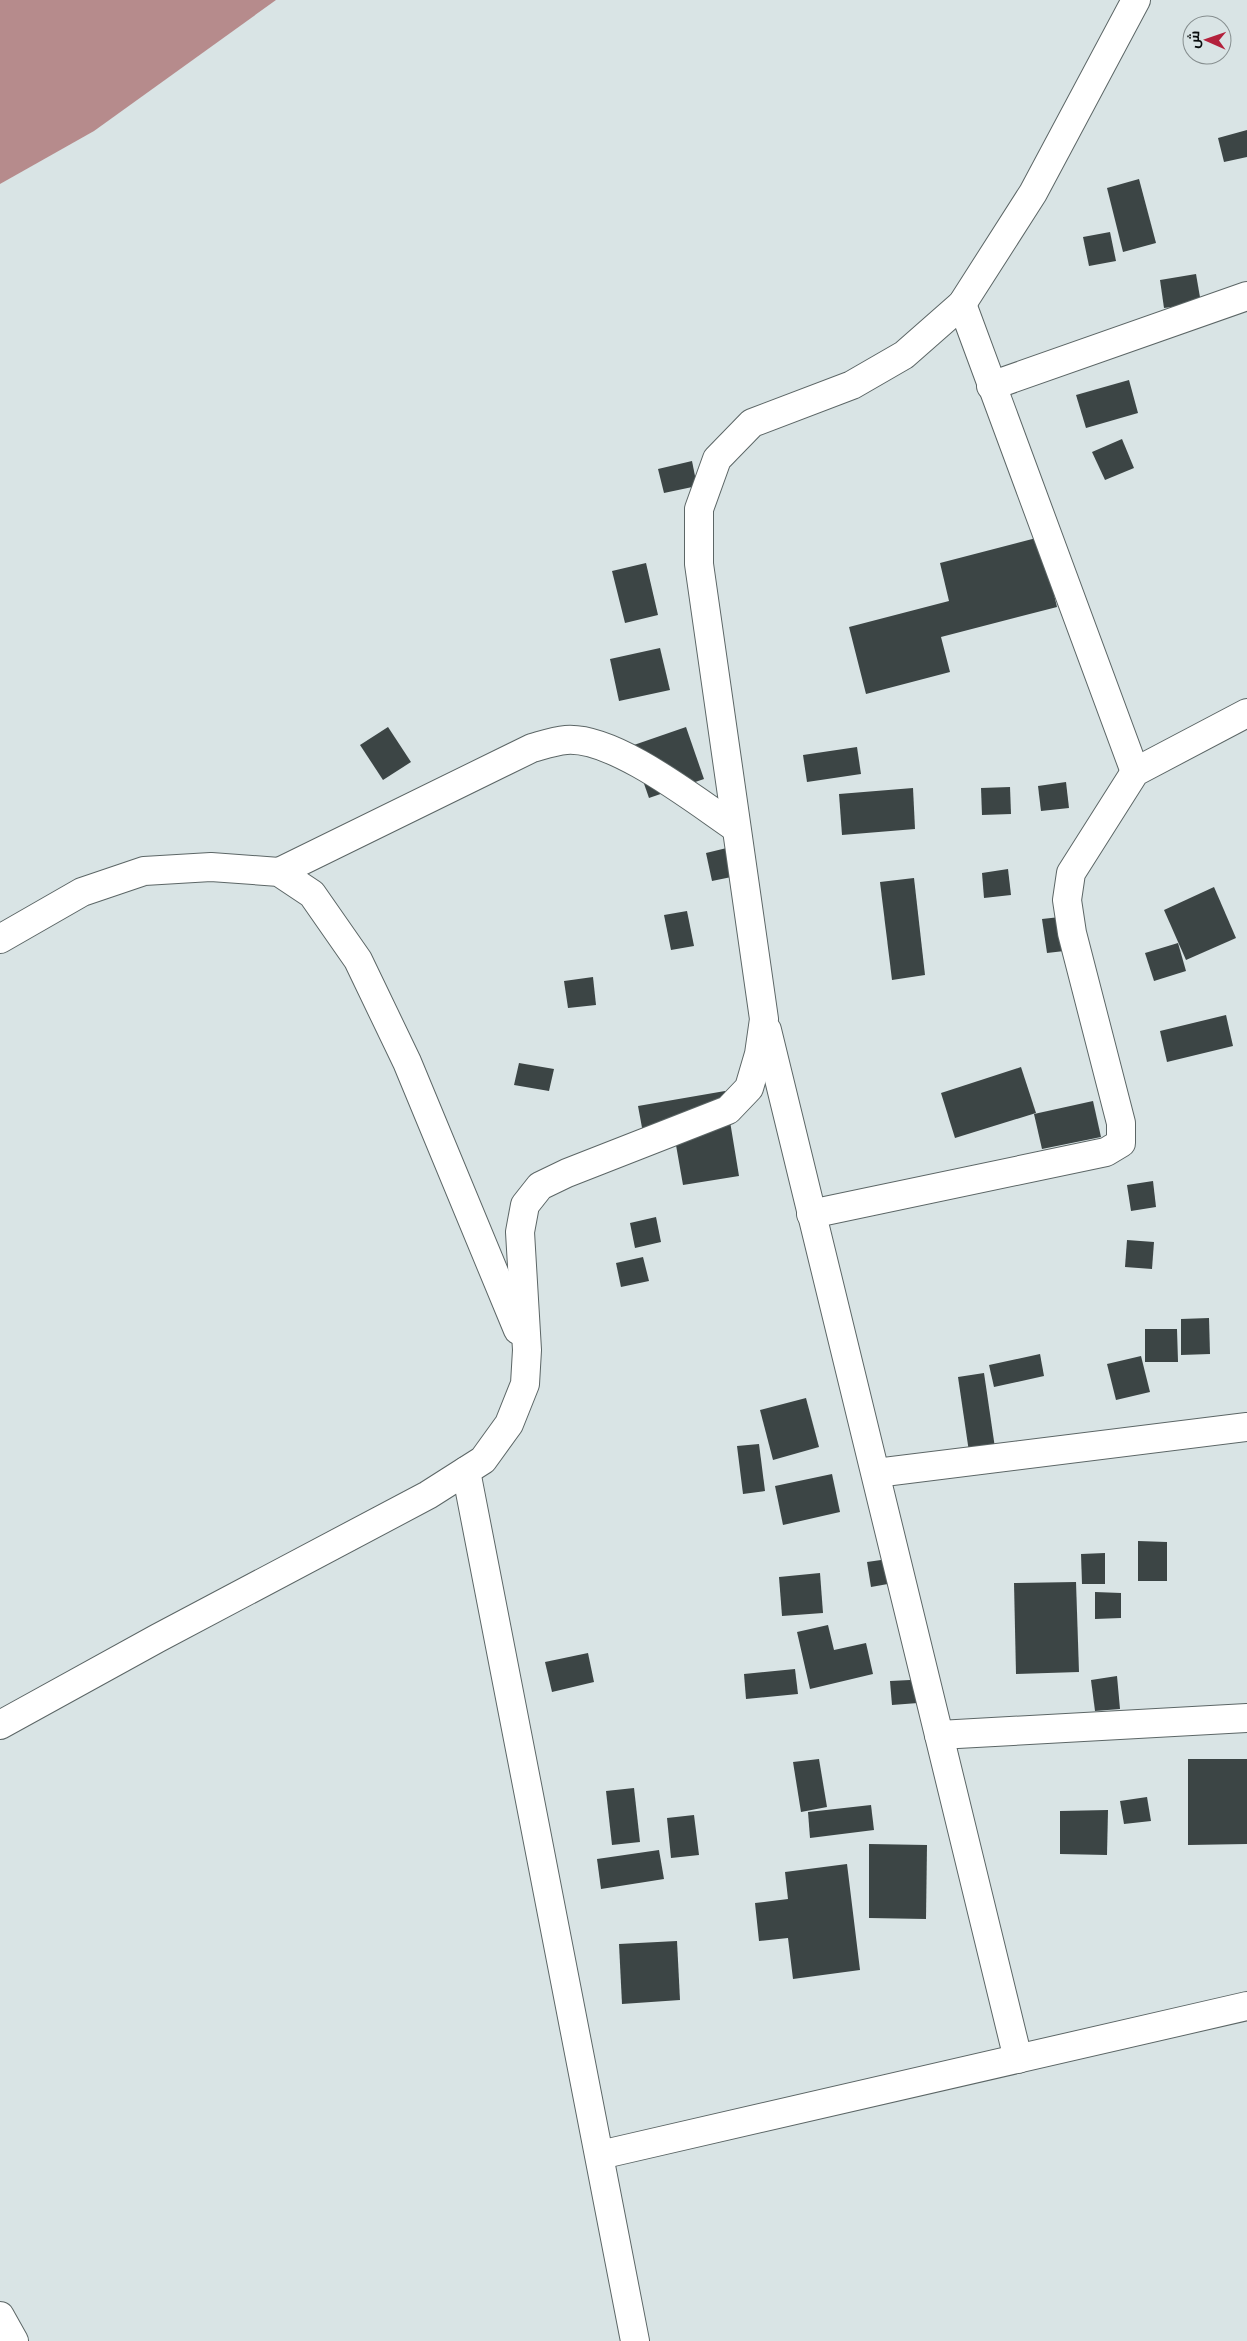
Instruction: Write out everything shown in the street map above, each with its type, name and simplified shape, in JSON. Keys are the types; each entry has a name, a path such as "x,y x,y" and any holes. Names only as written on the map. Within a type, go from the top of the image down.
{"street":[{"path":"1018,2059 764,1019 698,564 699,509 717,459 752,423 852,385 904,355 962,304 1033,193 1136,0"},
{"path":"991,386 1247,296"},
{"path":"962,304 1135,772"},
{"path":"811,1214 1106,1152 1121,1143 1121,1122 1072,933 1067,900 1071,873 1135,772 1247,713"},
{"path":"279,872 532,748 567,740 598,745 632,760 736,828"},
{"path":"0,939 82,892 144,872 211,867 279,872 312,894 358,960 407,1062 526,1350"},
{"path":"0,1725 158,1638 428,1494 483,1460 509,1424 525,1384 526,1350 520,1232 525,1205 540,1186 567,1173 728,1110 749,1088 759,1054 764,1019"},
{"path":"876,1472 1247,1427"},
{"path":"466,1471 635,2341"},
{"path":"939,1735 1247,1718"},
{"path":"600,2155 1247,2006"},
{"path":"0,2316 14,2341"}],"shaded area":[{"path":"0,0 276,0 94,131 0,184"}],"building":[{"path":"1247,130 1247,157 1224,162 1218,138"},
{"path":"1139,179 1156,243 1123,252 1107,188"},
{"path":"1110,232 1116,261 1089,266 1083,237"},
{"path":"1196,274 1201,303 1164,308 1160,280"},
{"path":"1129,380 1138,413 1086,428 1076,395"},
{"path":"1122,439 1134,468 1105,480 1092,452"},
{"path":"692,461 697,486 664,493 658,469"},
{"path":"1040,537 1057,607 941,637 950,672 866,694 849,627 949,601 940,563"},
{"path":"646,563 658,615 625,623 612,571"},
{"path":"660,648 670,690 619,701 610,659"},
{"path":"388,727 411,762 383,780 360,745"},
{"path":"686,727 704,779 649,798 631,746"},
{"path":"857,747 861,774 807,782 803,755"},
{"path":"1066,782 1069,808 1041,811 1038,786"},
{"path":"1010,787 1011,814 982,815 981,788"},
{"path":"913,788 915,829 842,835 839,794"},
{"path":"735,846 741,875 712,881 706,853"},
{"path":"1008,869 1011,895 984,898 982,873"},
{"path":"914,878 925,975 892,980 880,882"},
{"path":"1214,887 1236,938 1186,960 1164,910"},
{"path":"687,911 694,946 671,950 664,915"},
{"path":"1069,916 1073,950 1047,953 1042,919"},
{"path":"1178,943 1186,971 1154,981 1145,953"},
{"path":"593,977 596,1005 568,1008 564,981"},
{"path":"1226,1015 1233,1046 1167,1062 1160,1031"},
{"path":"519,1063 554,1069 549,1091 514,1085"},
{"path":"1021,1067 1036,1113 955,1138 941,1093"},
{"path":"725,1091 739,1176 683,1185 673,1128 643,1133 638,1106"},
{"path":"1093,1101 1101,1137 1042,1149 1034,1114"},
{"path":"1153,1181 1156,1207 1131,1211 1127,1185"},
{"path":"656,1217 661,1242 635,1248 630,1223"},
{"path":"1127,1240 1154,1242 1152,1269 1125,1267"},
{"path":"643,1257 649,1281 621,1287 616,1263"},
{"path":"1209,1318 1210,1354 1181,1355 1181,1319"},
{"path":"1145,1329 1177,1329 1178,1362 1145,1362"},
{"path":"1040,1354 1044,1376 994,1387 989,1365"},
{"path":"1141,1356 1150,1392 1116,1400 1107,1364"},
{"path":"984,1373 995,1448 969,1452 958,1377"},
{"path":"806,1398 819,1447 773,1460 760,1410"},
{"path":"759,1444 765,1491 743,1494 737,1446"},
{"path":"832,1474 840,1512 783,1525 775,1486"},
{"path":"1138,1541 1167,1542 1167,1581 1138,1581"},
{"path":"1105,1553 1105,1584 1082,1584 1081,1554"},
{"path":"895,1558 899,1582 871,1587 867,1562"},
{"path":"820,1573 823,1613 782,1616 779,1577"},
{"path":"1076,1582 1079,1672 1016,1674 1014,1583"},
{"path":"1095,1592 1121,1593 1121,1618 1095,1619"},
{"path":"828,1625 834,1650 866,1643 873,1674 810,1689 797,1632"},
{"path":"588,1653 594,1682 552,1692 545,1662"},
{"path":"795,1669 798,1694 746,1699 744,1674"},
{"path":"1117,1676 1120,1709 1095,1711 1091,1680"},
{"path":"930,1679 931,1702 892,1705 890,1681"},
{"path":"819,1759 827,1807 801,1812 793,1762"},
{"path":"1188,1759 1247,1759 1247,1844 1188,1845"},
{"path":"634,1788 640,1842 612,1845 606,1791"},
{"path":"1147,1797 1151,1821 1124,1824 1120,1801"},
{"path":"871,1805 874,1830 810,1838 808,1812"},
{"path":"1108,1810 1107,1855 1060,1854 1060,1811"},
{"path":"694,1815 699,1855 671,1858 667,1818"},
{"path":"869,1844 927,1845 926,1919 869,1918"},
{"path":"659,1850 664,1879 601,1889 597,1859"},
{"path":"847,1864 860,1970 793,1979 788,1938 759,1941 755,1903 788,1899 785,1872"},
{"path":"677,1941 680,2000 622,2004 619,1944"}]}
